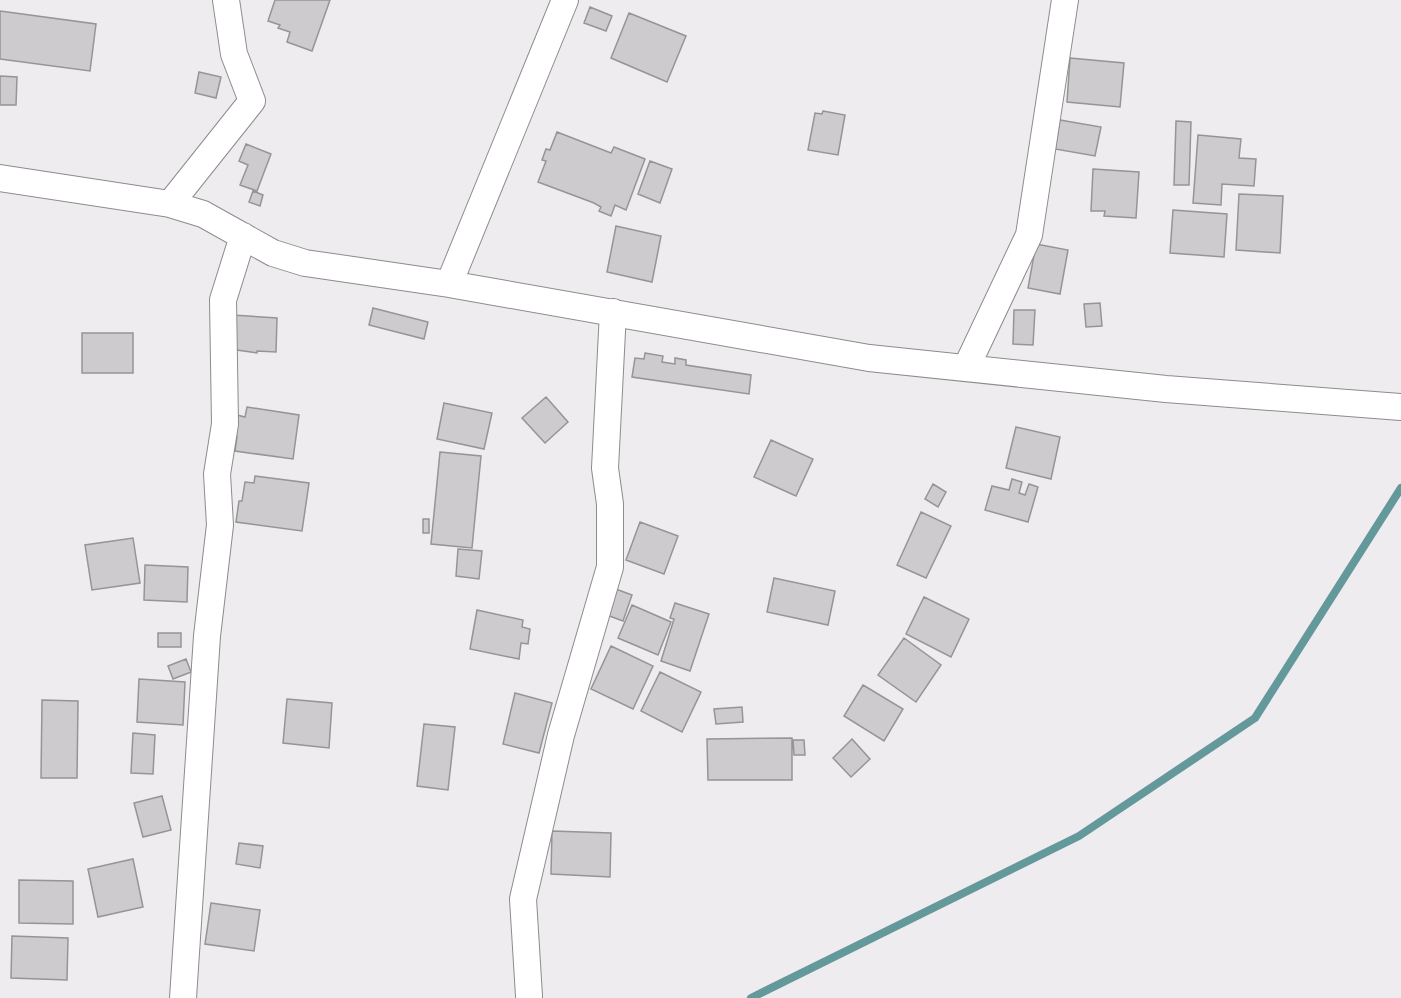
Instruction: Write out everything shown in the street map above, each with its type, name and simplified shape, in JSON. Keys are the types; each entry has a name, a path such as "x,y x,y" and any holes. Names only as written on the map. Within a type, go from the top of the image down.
{"street":[{"path":"170,204 252,101 234,54 226,0"},
{"path":"449,284 565,0"},
{"path":"966,368 1029,235 1065,0"},
{"path":"0,178 170,204 203,214 273,253 305,262 449,284 869,358 1166,389 1401,407"},
{"path":"183,998 207,636 220,525 218,474 225,423 223,300 243,236"},
{"path":"529,996 523,899 561,735 610,567 610,504 605,468 613,312"}],"building":[{"path":"275,0 330,0 312,51 287,42 290,32 268,21"},
{"path":"590,7 612,16 606,31 584,23"},
{"path":"0,11 96,24 90,71 0,59"},
{"path":"629,13 686,36 667,82 611,58"},
{"path":"1070,58 1124,63 1120,107 1067,102"},
{"path":"199,72 221,77 216,98 195,93"},
{"path":"0,76 17,77 16,105 0,105"},
{"path":"823,111 845,115 838,155 808,150 815,113 822,114"},
{"path":"1060,120 1101,127 1095,156 1055,149"},
{"path":"1176,121 1191,122 1189,185 1174,185"},
{"path":"557,132 611,153 614,147 645,159 626,210 615,205 611,216 599,211 601,207 594,203 538,182 546,161 542,160 546,149 550,150"},
{"path":"1198,135 1241,139 1239,158 1256,159 1254,186 1222,184 1221,205 1193,203"},
{"path":"246,144 271,154 257,191 240,185 248,165 239,161"},
{"path":"650,161 672,169 660,203 638,194"},
{"path":"1093,169 1139,172 1136,218 1104,216 1105,211 1091,211"},
{"path":"253,191 263,195 260,206 249,202"},
{"path":"1239,194 1283,196 1280,253 1236,250"},
{"path":"1173,210 1227,214 1224,257 1170,253"},
{"path":"616,226 661,236 652,282 607,272"},
{"path":"1036,244 1068,250 1060,294 1028,288"},
{"path":"1100,303 1102,326 1086,327 1084,304"},
{"path":"373,308 428,322 424,339 369,325"},
{"path":"1014,310 1035,310 1033,345 1013,344"},
{"path":"232,315 277,318 276,352 257,351 257,353 230,349"},
{"path":"82,333 133,333 133,373 82,373"},
{"path":"645,353 663,356 662,362 675,364 675,358 686,360 686,365 751,375 749,394 632,377 635,358 644,359"},
{"path":"546,397 568,422 545,443 522,418"},
{"path":"444,403 492,413 484,449 437,439"},
{"path":"247,407 299,415 293,459 235,451 237,436 234,435 237,415 245,417"},
{"path":"1016,427 1060,437 1051,479 1006,468"},
{"path":"771,440 813,459 796,496 754,477"},
{"path":"440,452 481,456 472,548 431,544"},
{"path":"255,476 309,483 302,531 236,522 245,482 254,483"},
{"path":"1012,479 1022,482 1019,493 1025,495 1029,484 1038,487 1028,522 985,510 992,486 1009,490"},
{"path":"933,484 946,492 938,507 925,499"},
{"path":"921,512 951,526 926,578 897,565"},
{"path":"423,519 429,519 429,533 423,533"},
{"path":"640,522 678,536 664,574 626,560"},
{"path":"133,538 140,583 92,590 85,545"},
{"path":"458,549 482,551 479,579 456,576"},
{"path":"145,565 188,567 187,602 144,600"},
{"path":"774,578 835,591 828,625 767,612"},
{"path":"613,588 632,595 623,621 604,614"},
{"path":"924,597 969,619 951,657 906,634"},
{"path":"675,603 709,614 690,671 661,661 674,619 670,618"},
{"path":"632,605 671,622 658,655 618,638"},
{"path":"477,610 523,620 522,627 530,629 528,644 521,643 519,659 470,649"},
{"path":"158,633 181,633 181,647 158,647"},
{"path":"904,638 941,665 916,702 878,675"},
{"path":"611,646 653,666 633,709 591,689"},
{"path":"186,659 191,672 173,679 168,666"},
{"path":"660,672 701,692 682,732 641,711"},
{"path":"139,679 185,682 183,725 137,722"},
{"path":"863,685 903,709 884,741 844,716"},
{"path":"515,693 552,703 539,753 503,744"},
{"path":"287,699 332,703 329,748 283,743"},
{"path":"42,700 78,701 77,778 41,778"},
{"path":"742,707 743,722 716,724 714,709"},
{"path":"424,724 455,727 448,790 417,786"},
{"path":"133,733 155,735 153,774 131,773"},
{"path":"792,738 792,780 708,780 707,739"},
{"path":"852,739 870,759 851,777 833,758"},
{"path":"793,740 804,740 805,755 794,755"},
{"path":"162,796 171,830 143,837 134,803"},
{"path":"552,831 611,833 610,877 551,874"},
{"path":"239,843 263,846 260,868 236,864"},
{"path":"133,859 143,907 98,917 88,869"},
{"path":"19,880 73,881 73,924 19,923"},
{"path":"211,903 260,910 254,951 205,944"},
{"path":"12,936 68,938 67,980 11,978"}],"waterway":[{"path":"751,998 1079,836 1255,718 1401,488"}]}
